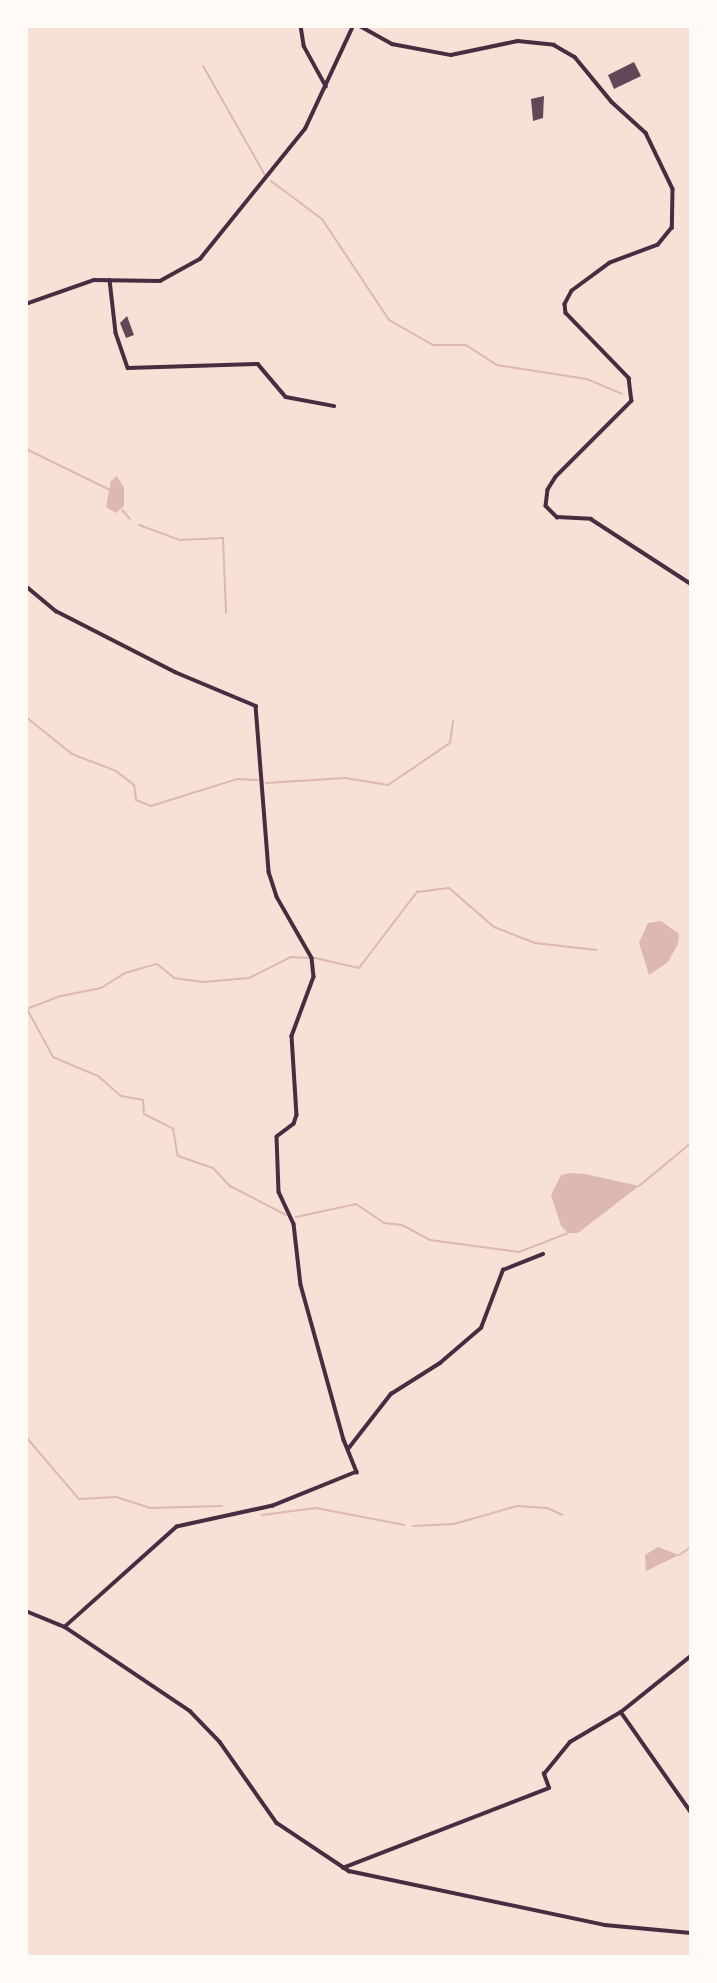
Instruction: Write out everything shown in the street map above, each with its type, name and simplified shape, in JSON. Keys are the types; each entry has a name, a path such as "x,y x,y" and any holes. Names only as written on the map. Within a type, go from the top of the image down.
{"street":[{"path":"301,26 304,46 327,86"},
{"path":"360,26 392,44 451,55 518,41 554,45 575,57 612,102 646,133 673,189 672,228 659,245 610,264 572,291 565,304 566,313 629,378 634,394 619,418 556,477 546,506 557,517 591,519 691,584"},
{"path":"26,304 78,284 110,279 160,281 200,259 300,135 327,86 352,27"},
{"path":"110,279 116,333 128,368 258,364 286,397 334,406"},
{"path":"26,586 56,611 175,672 256,706 269,872 277,897 312,958 314,977 292,1036 297,1119 276,1140 280,1196 292,1218 298,1273 357,1472 352,1477 239,1516 177,1527 65,1627"},
{"path":"348,1449 391,1394 440,1363 481,1328 503,1269 543,1254"},
{"path":"26,1611 65,1627 197,1716 277,1823 343,1868 556,1916 639,1931 691,1933"},
{"path":"343,1868 549,1788 544,1774 570,1742 621,1712 691,1657"},
{"path":"621,1712 691,1812"}],"shaded area":[{"path":"117,476 124,488 124,506 116,513 106,507 111,481"},
{"path":"661,921 679,934 678,944 668,962 649,975 639,943 648,923"},
{"path":"571,1173 639,1186 578,1233 568,1233 561,1226 551,1195 561,1175"},
{"path":"658,1547 679,1555 646,1571 645,1555"}],"building":[{"path":"634,62 641,76 614,89 608,75"},
{"path":"544,96 543,118 533,121 531,99"},
{"path":"127,316 134,335 126,338 120,323"}],"waterway":[{"path":"203,66 265,175"},
{"path":"271,181 322,219 389,320 433,345 466,345 497,365 587,379 622,394"},
{"path":"26,449 110,490"},
{"path":"122,510 130,519"},
{"path":"139,525 180,540 223,538 226,613"},
{"path":"26,717 72,754 116,771 134,785 136,800 151,806 237,779 258,780"},
{"path":"266,783 345,778 388,785 450,743 453,721"},
{"path":"315,958 359,968 417,892 449,888 494,927 535,943 597,950"},
{"path":"29,1008 61,996 101,988 125,973 157,964 174,978 203,982 249,978 291,957 309,958"},
{"path":"26,1007 53,1057 98,1076 121,1096 143,1100 144,1114 173,1129 178,1156 213,1168 230,1186 286,1215"},
{"path":"639,1186 691,1143"},
{"path":"296,1217 356,1204 384,1223 402,1225 430,1240 519,1252 568,1233"},
{"path":"26,1437 79,1499 116,1497 149,1508 222,1506"},
{"path":"413,1526 454,1524 517,1506 547,1508 563,1515"},
{"path":"262,1515 316,1508 404,1525"},
{"path":"679,1555 691,1547"}]}
